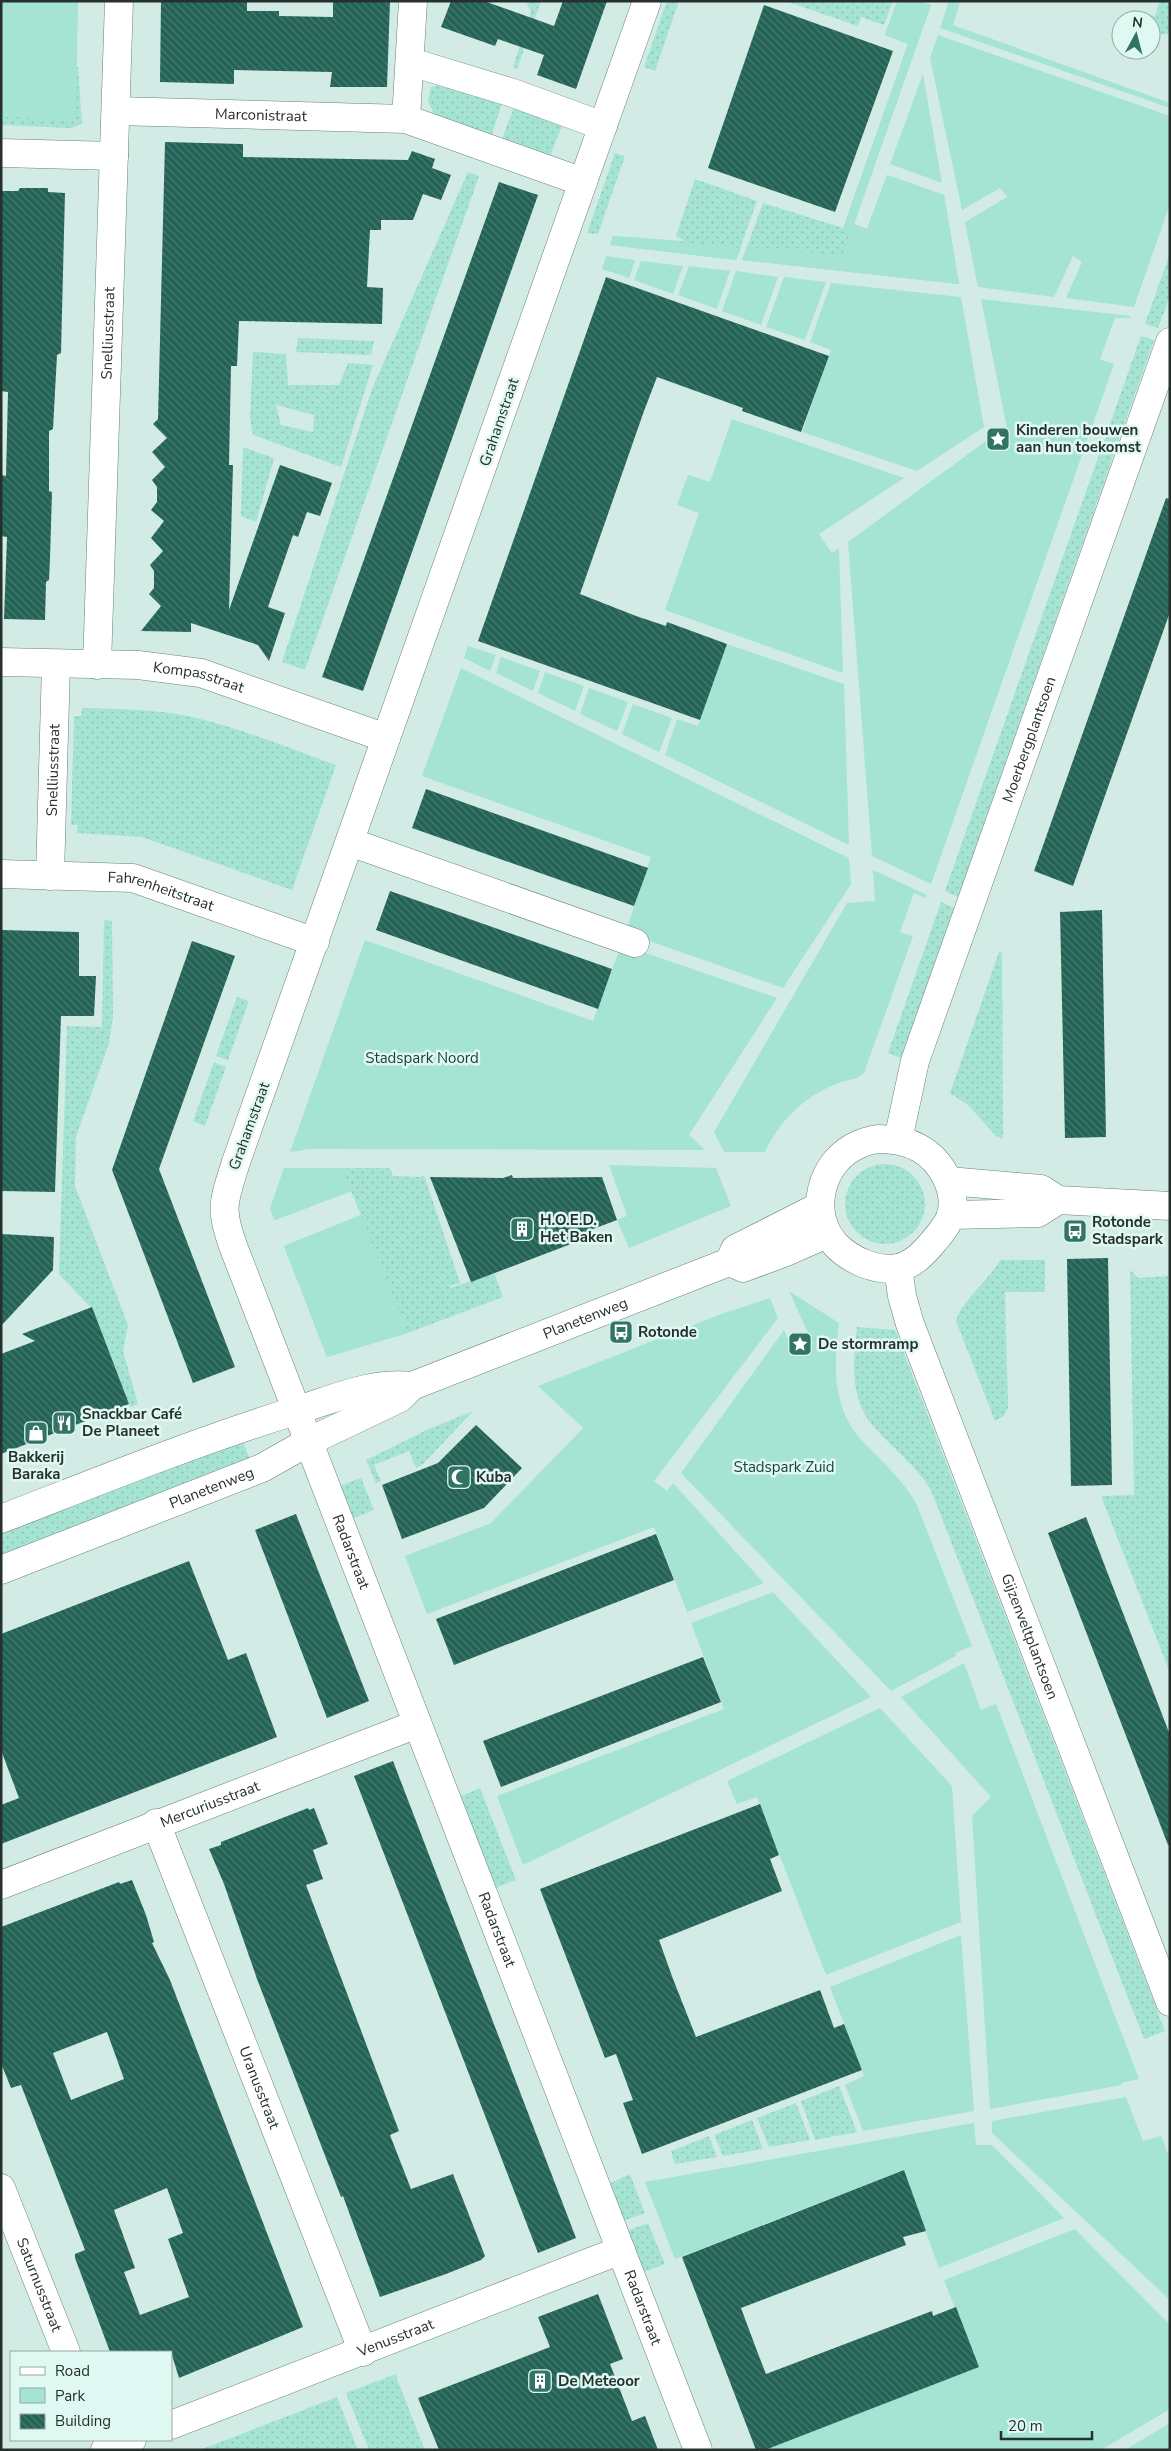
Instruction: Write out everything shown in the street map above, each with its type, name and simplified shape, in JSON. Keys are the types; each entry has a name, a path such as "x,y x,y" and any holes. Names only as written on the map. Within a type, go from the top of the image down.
{"street":[{"name":"Snelliusstraat","path":"97,665 119,1"},
{"path":"406,119 413,1"},
{"name":"Grahamstraat","path":"298,1410 223,1215 228,1188 647,1"},
{"path":"410,62 513,94 603,126"},
{"name":"Marconistraat","path":"116,111 406,119 583,182"},
{"path":"1,153 114,156"},
{"name":"Moerbergplantsoen","path":"898,1140 915,1062 1170,342"},
{"name":"Kompasstraat","path":"1,662 138,665 201,673 386,738"},
{"name":"Snelliusstraat","path":"50,876 56,664"},
{"path":"350,842 635,943"},
{"name":"Fahrenheitstraat","path":"1,874 133,878 315,942"},
{"path":"878,1139 898,1140 920,1148 938,1164 949,1181 951,1215 943,1231 920,1256 898,1268 880,1268 861,1262 842,1251 827,1234 820,1206 822,1187 830,1169 843,1154 859,1144 878,1139"},
{"path":"949,1181 1041,1188 1058,1200"},
{"path":"951,1215 1038,1213 1058,1200 1165,1201"},
{"name":"Planetenweg","path":"1,1570 262,1468 310,1441 400,1398 412,1386 729,1262 735,1249 820,1206"},
{"name":"Planetenweg","path":"729,1262 743,1268 827,1234"},
{"name":"Gijzenveltplantsoen","path":"898,1268 902,1296 910,1324 1170,2002"},
{"name":"Planetenweg","path":"1,1519 245,1425 392,1383 412,1386"},
{"name":"Radarstraat","path":"298,1410 417,1724 698,2450"},
{"name":"Mercuriusstraat","path":"1,1885 156,1823 417,1724"},
{"name":"Uranusstraat","path":"156,1823 362,2352"},
{"name":"Saturnusstraat","path":"1,2188 66,2351"},
{"name":"Venusstraat","path":"172,2425 620,2250"},
{"path":"104,2450 129,2441"}],"green space":[{"path":"1,1 78,1 76,119 1,117"},
{"path":"526,1 541,1 517,69 513,67 531,12"},
{"path":"667,1 679,1 655,71 644,67"},
{"path":"893,1 884,25 861,17 858,26 788,2"},
{"path":"897,1 919,1 931,5 854,224 867,229 887,175 944,195 959,284 742,260 763,203 843,228 908,44 885,35"},
{"path":"897,1 919,1 931,5 854,224 867,229 887,175 944,195 959,284 742,260 747,247 842,255 851,232 843,229 908,44 885,35"},
{"path":"949,1 960,3 953,25 1170,103 1170,108 940,28"},
{"path":"1160,1 1170,1 1170,34 1161,34 1161,10 1157,10"},
{"path":"938,35 1170,116 1170,204 1134,307 1066,298 1082,262 1073,256 1054,297 978,287 965,222 1007,197 1000,188 962,210 930,58"},
{"path":"1,45 58,67 78,67 82,124 71,128 1,125"},
{"path":"923,74 942,183 890,164"},
{"path":"447,83 502,103 491,137 434,114 428,101 431,87"},
{"path":"514,107 562,126 550,156 502,139"},
{"path":"615,153 625,156 598,234 587,233"},
{"path":"468,172 479,176 305,670 282,662 372,389"},
{"path":"695,179 757,201 736,260 610,245 613,236 685,241 676,236"},
{"path":"613,236 741,248 736,260 610,245"},
{"path":"1170,253 1170,296 1158,328 1145,324"},
{"path":"606,256 635,260 629,278 602,269"},
{"path":"641,261 683,266 673,294 634,280"},
{"path":"689,266 730,271 717,309 678,295"},
{"path":"736,271 778,277 761,325 722,311"},
{"path":"784,277 826,282 805,340 766,327"},
{"path":"831,283 961,297 984,427 917,471 802,432 831,350 810,342"},
{"path":"981,299 1131,316 1130,318 1115,318 1100,359 1114,364 931,884 872,856 848,542 986,441 988,447 1010,443"},
{"path":"1141,336 1154,340 958,897 945,891"},
{"path":"298,338 374,341 371,355 296,352"},
{"path":"253,352 286,354 288,385 339,385 348,363 373,365 341,467 253,435 250,418","holes":["276,405 314,415 313,432 281,425"]},
{"path":"732,419 904,478 819,534 832,553 839,548 843,673 665,610 699,513 677,505 688,475 710,482"},
{"path":"243,447 274,458 256,522 241,516"},
{"path":"727,644 844,684 849,845 665,755 677,719 698,726"},
{"path":"468,646 496,655 490,671 464,658"},
{"path":"501,657 540,671 533,691 496,673"},
{"path":"461,668 849,858 851,884 783,988 638,937 627,928 651,857 422,776"},
{"path":"545,672 584,686 575,711 538,693"},
{"path":"589,688 628,702 617,731 580,714"},
{"path":"633,704 672,718 659,752 622,734"},
{"path":"82,708 151,711 192,717 246,733 336,765 292,890 142,837 77,833 78,825 71,825 74,716 81,716"},
{"path":"873,870 927,895 926,898 914,893 900,932 913,936 864,1073 824,1089 803,1103 778,1130 765,1152 724,1152 714,1132 847,903 875,901"},
{"path":"941,902 954,908 901,1058 888,1053"},
{"path":"104,920 112,921 113,1017 109,1043 76,1137 75,1186 128,1325 123,1351 138,1404 130,1407 93,1310 59,1274 67,1026 102,1027"},
{"name":"Stadspark Noord","path":"365,940 593,1021 620,948 634,949 777,998 689,1135 705,1150 309,1149 290,1152"},
{"path":"999,952 1002,953 1003,1139 996,1136 968,1105 950,1093"},
{"path":"237,997 249,1001 228,1060 216,1056"},
{"path":"214,1062 226,1067 205,1126 193,1121"},
{"path":"885,1164 900,1167 913,1176 922,1189 925,1204 922,1219 913,1232 900,1241 885,1244 870,1241 857,1232 848,1219 845,1204 848,1189 857,1176 870,1167"},
{"path":"609,1165 716,1168 731,1206 629,1248 617,1220 627,1216"},
{"path":"284,1168 390,1168 393,1176 420,1177 424,1175 460,1283 450,1286 450,1288 494,1273 503,1297 408,1333 327,1357 284,1246 361,1215 351,1191 275,1220 270,1209"},
{"path":"284,1168 343,1168 352,1191 275,1220 270,1209"},
{"path":"361,1215 408,1333 327,1357 284,1246"},
{"path":"1000,1260 1045,1260 1045,1292 1005,1292 1008,1408 1004,1416 995,1421 956,1321 963,1306"},
{"path":"1130,1270 1138,1278 1168,1276 1170,1673 1101,1496 1134,1495"},
{"name":"Stadspark Zuid","path":"789,1291 839,1323 836,1371 840,1401 845,1416 853,1430 899,1480 917,1505 972,1646 955,1653 956,1656 891,1691 681,1473 784,1330 794,1353 813,1344"},
{"path":"770,1298 778,1318 654,1481 667,1491 673,1483 764,1583 687,1612 654,1527 427,1614 405,1556 491,1523 583,1428 538,1386 724,1313"},
{"path":"857,1327 895,1330 1165,2031 1144,2039 931,1490 911,1465 874,1427 860,1404 854,1366"},
{"path":"473,1411 423,1464 416,1468 409,1451 374,1465 381,1481 376,1483 366,1460 429,1429"},
{"path":"240,1435 252,1464 1,1561 1,1527"},
{"path":"361,1478 374,1510 352,1519 340,1486"},
{"path":"773,1592 871,1697 523,1865 497,1796 724,1709 691,1623"},
{"path":"964,1663 981,1710 996,1704 1139,2079 1121,2083 1122,2085 990,2109 972,1816 991,1797 901,1697"},
{"path":"880,1708 952,1786 961,1922 826,1975 757,1797 737,1804 727,1781"},
{"path":"480,1788 516,1880 495,1888 459,1797"},
{"path":"961,1935 974,2111 863,2131 845,2085 864,2076 830,1987"},
{"path":"839,2086 857,2132 815,2140 801,2101"},
{"path":"1126,2097 1143,2141 1161,2136 1170,2159 1170,2300 992,2133 992,2121"},
{"path":"796,2103 810,2140 769,2147 757,2118"},
{"path":"752,2120 763,2149 723,2156 714,2135"},
{"path":"974,2123 976,2145 992,2145 1064,2218 939,2268 903,2170 675,2259 645,2182"},
{"path":"709,2136 717,2157 675,2164 671,2151"},
{"path":"630,2174 645,2213 623,2221 609,2184"},
{"path":"648,2223 665,2264 644,2272 627,2231"},
{"path":"1075,2229 1170,2325 1170,2409 1101,2450 765,2450 978,2367 944,2280"},
{"path":"396,2374 425,2450 369,2450 346,2393"},
{"path":"337,2397 358,2450 200,2450"},
{"path":"1170,2423 1170,2450 1125,2450"}],"building":[{"path":"161,1 247,1 247,11 279,11 279,16 333,17 333,1 390,1 387,87 330,87 332,72 234,70 234,84 160,82"},
{"path":"451,1 484,1 554,26 563,1 607,1 576,89 537,75 544,55 498,39 495,46 441,27"},
{"path":"764,5 893,51 835,212 708,168"},
{"path":"165,142 243,144 243,157 408,160 412,151 435,159 432,168 451,175 441,200 423,194 413,220 381,220 381,230 370,230 367,287 383,288 382,324 239,321 237,366 231,366 229,465 233,465 229,610 280,465 332,483 320,516 307,512 298,537 293,535 268,607 285,613 269,661 258,645 191,623 191,632 141,631 161,606 149,594 154,588 154,571 150,565 163,551 151,538 164,521 151,510 157,502 157,487 152,480 165,467 152,452 167,438 153,424 158,419"},
{"path":"499,182 538,195 363,691 322,677"},
{"path":"20,188 48,188 48,192 65,193 61,353 57,355 53,429 49,431 49,491 52,492 49,580 46,582 45,620 4,619 7,537 1,536 1,475 6,476 8,392 1,391 1,191 18,191"},
{"path":"606,277 829,356 801,432 742,411 743,408 657,377 644,411 580,594 636,616 666,626 667,622 727,644 700,720 478,641"},
{"path":"1166,498 1170,499 1170,612 1073,886 1034,871"},
{"path":"426,789 648,868 634,906 412,828"},
{"path":"390,891 612,969 598,1009 376,930"},
{"path":"1102,910 1106,1137 1065,1138 1060,912"},
{"path":"1,930 79,932 79,976 96,976 94,1016 61,1016 55,1192 1,1191"},
{"path":"192,941 235,956 159,1169 235,1367 193,1383 112,1170"},
{"name":"H.O.E.D. Het Baken","path":"512,1175 513,1178 602,1177 617,1220 569,1238 571,1244 471,1282 430,1177 503,1178"},
{"path":"1,1234 54,1237 53,1270 1,1326"},
{"path":"1108,1258 1112,1485 1071,1486 1067,1259"},
{"path":"92,1307 129,1404 1,1454 1,1354 35,1341 22,1334"},
{"name":"Kuba","path":"476,1425 522,1468 484,1508 402,1539 382,1485 438,1463"},
{"path":"296,1514 369,1701 327,1718 255,1530"},
{"path":"1086,1517 1170,1735 1170,1845 1168,1845 1048,1533"},
{"path":"656,1534 674,1580 454,1665 436,1619"},
{"path":"189,1561 228,1660 246,1653 277,1737 1,1844 1,1805 19,1798 1,1750 1,1634"},
{"path":"703,1657 721,1702 501,1787 483,1741"},
{"path":"393,1761 576,2238 538,2253 354,1776"},
{"path":"760,1804 779,1855 770,1859 782,1891 659,1940 673,1979 696,2037 820,1990 834,2028 844,2024 862,2070 642,2154 623,2103 633,2100 616,2054 605,2058 540,1889"},
{"path":"308,1808 309,1810 314,1808 328,1844 313,1850 323,1879 306,1885 399,2131 390,2135 411,2189 453,2174 485,2256 481,2260 446,2274 380,2297 343,2196 341,2197 257,1979 224,1884 209,1849 221,1845 221,1842"},
{"path":"132,1880 146,1915 154,1942 152,1943 170,1980 303,2327 179,2378 172,2351 110,2351 75,2258 75,2254 85,2250 21,2085 11,2088 1,2063 1,1927 119,1882 120,1884","holes":["107,2032 124,2079 71,2100 53,2053","167,2188 183,2233 168,2239 189,2297 140,2315 124,2272 135,2268 114,2210"]},
{"path":"904,2170 926,2231 903,2237 906,2245 741,2308 757,2351 766,2374 932,2311 933,2316 956,2307 979,2367 765,2450 756,2450 682,2257"},
{"name":"De Meteoor","path":"598,2294 623,2359 610,2364 632,2421 645,2416 658,2450 439,2450 418,2398 550,2347 538,2317"}],"place":[{"name":"Kinderen bouwen aan hun toekomst","path":"998,439"},
{"name":"H.O.E.D. Het Baken","path":"522,1229"},
{"name":"Rotonde Stadspark","path":"1075,1231"},
{"name":"Rotonde","path":"621,1332"},
{"name":"De stormramp","path":"800,1344"},
{"name":"Snackbar Café De Planeet","path":"64,1423"},
{"name":"Bakkerij Baraka","path":"36,1433"},
{"name":"Kuba","path":"459,1477"},
{"name":"De Meteoor","path":"540,2381"}]}
